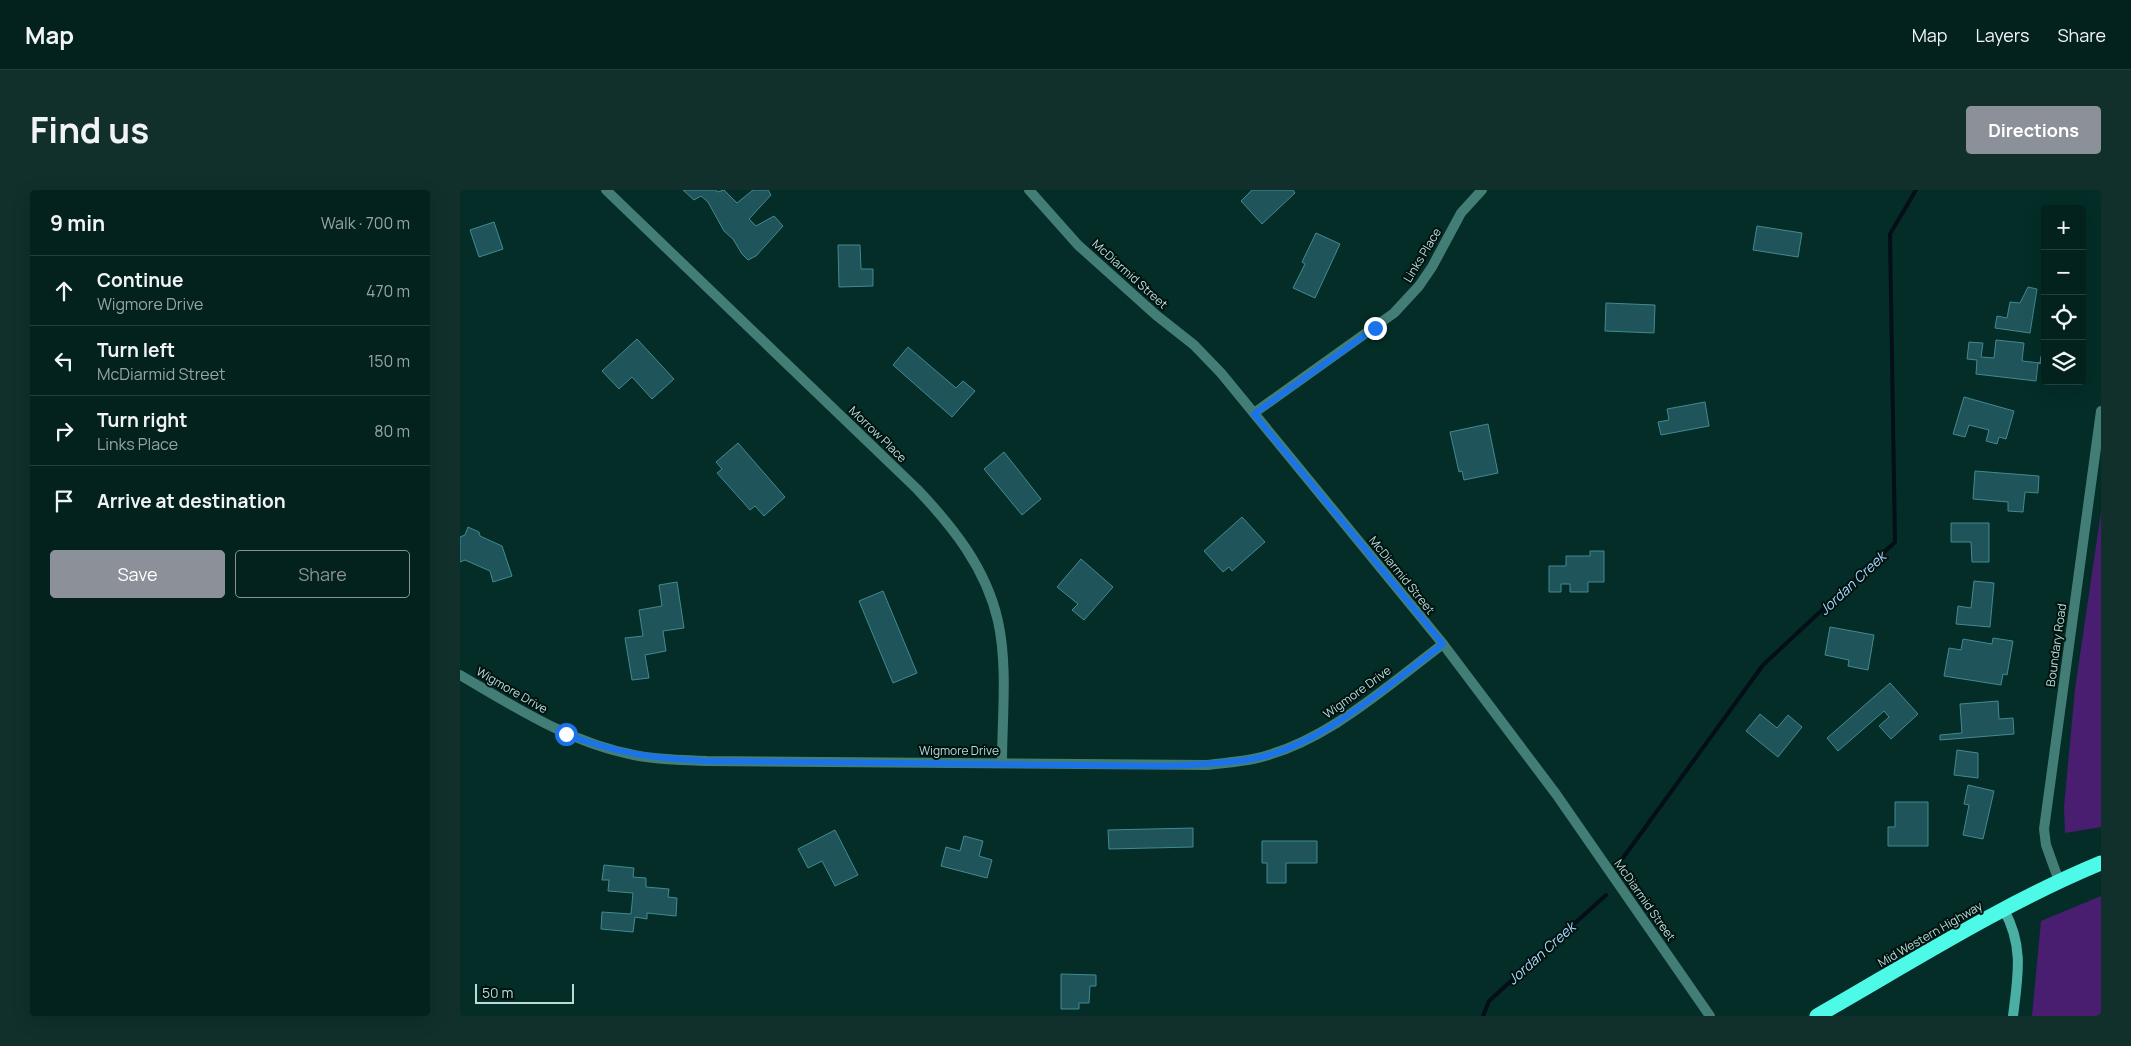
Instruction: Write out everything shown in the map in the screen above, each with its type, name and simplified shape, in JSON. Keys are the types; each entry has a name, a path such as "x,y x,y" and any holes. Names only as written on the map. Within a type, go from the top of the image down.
{"highway":[{"name":"Mid Western Highway","path":"1817,1016 2004,910 2059,881 2101,863"}],"street":[{"name":"Morrow Place","path":"606,190 916,489 945,519 961,540 981,574 998,621 1002,674 1002,763"},
{"name":"McDiarmid Street","path":"1028,190 1078,245 1156,316 1177,330 1206,356 1254,414 1443,644 1556,794 1710,1016"},
{"name":"Links Place","path":"1254,414 1375,328 1399,308 1428,273 1461,212 1482,190"},
{"name":"Boundary Road","path":"2059,881 2046,845 2044,828 2101,411"},
{"name":"Wigmore Drive","path":"460,675 566,734 634,756 707,761 1207,765 1253,759 1308,739 1336,724 1443,644"},
{"path":"2004,910 2012,926 2018,955 2013,1016"}],"shaded area":[{"path":"2101,512 2101,827 2065,833 2064,807 2075,689"},
{"path":"2101,896 2101,1016 2032,1016 2041,921"}],"building":[{"path":"683,190 716,190 717,192 724,190 737,203 753,190 768,190 771,195 749,219 756,226 774,216 783,226 756,256 748,260 733,239 724,231 708,202 701,196 694,200"},
{"path":"1252,190 1293,190 1295,193 1262,224 1241,201"},
{"path":"494,222 503,249 479,257 470,230"},
{"path":"1757,226 1802,233 1798,257 1753,250"},
{"path":"1316,233 1340,244 1315,298 1293,288 1305,264 1302,262"},
{"path":"838,245 860,245 861,269 873,269 873,286 839,287"},
{"path":"2028,287 2037,289 2030,333 1995,328 1997,316 2007,318 2010,302 2020,303"},
{"path":"1606,303 1655,305 1654,333 1605,331"},
{"path":"637,339 674,379 652,399 632,377 619,389 602,371"},
{"path":"1996,340 2024,343 2022,361 2040,363 2041,356 2041,364 2038,363 2036,381 1976,374 1977,360 1967,359 1969,342 1983,343 1981,357 1994,358"},
{"path":"908,347 956,388 963,381 975,391 952,417 893,365"},
{"path":"1964,397 2014,411 2006,439 1999,437 1997,444 1986,441 1989,430 1969,425 1965,437 1953,434"},
{"path":"1705,402 1709,426 1661,435 1658,422 1669,420 1667,409"},
{"path":"1488,424 1498,473 1464,480 1462,471 1459,472 1450,432"},
{"path":"738,443 785,497 764,516 755,506 750,510 717,473 722,469 716,462"},
{"path":"1004,452 1041,499 1022,515 984,469"},
{"path":"1975,471 2039,476 2038,493 2025,492 2023,512 2008,511 2008,502 1973,499"},
{"path":"1242,517 1265,542 1232,571 1229,567 1223,572 1204,551"},
{"path":"1951,523 1989,523 1989,562 1972,562 1971,542 1951,542"},
{"path":"468,527 479,532 480,536 502,546 512,576 493,582 490,571 465,560 460,562 460,537 465,535"},
{"path":"1590,551 1604,551 1604,582 1588,582 1588,592 1570,592 1570,584 1561,584 1561,592 1549,592 1549,566 1566,566 1566,556 1590,556"},
{"path":"1081,559 1113,587 1084,620 1072,610 1078,604 1057,587"},
{"path":"1974,581 1994,583 1990,627 1956,624 1958,606 1971,608"},
{"path":"677,582 684,628 663,631 666,651 645,655 649,678 632,680 625,638 643,636 639,610 662,606 659,585"},
{"path":"883,591 917,673 893,683 859,601"},
{"path":"1830,627 1874,635 1868,670 1848,666 1849,660 1825,655"},
{"path":"1993,638 2013,641 2007,675 2003,674 2001,685 1944,676 1949,648 1961,650 1963,639 1992,644"},
{"path":"1890,683 1918,714 1891,739 1879,726 1889,717 1884,711 1838,751 1827,738"},
{"path":"1998,701 1999,719 2013,718 2014,734 1940,740 1940,735 1962,733 1960,704"},
{"path":"1760,714 1777,728 1788,715 1802,727 1778,757 1746,731"},
{"path":"1957,750 1978,753 1978,778 1954,775"},
{"path":"1968,785 1994,791 1983,839 1963,835 1969,805 1964,804"},
{"path":"1895,802 1928,802 1928,846 1888,846 1888,827 1895,827"},
{"path":"1193,828 1193,847 1109,849 1108,830"},
{"path":"835,830 858,875 835,886 822,861 808,868 798,849"},
{"path":"964,836 983,841 979,856 992,860 987,878 941,866 946,847 960,851"},
{"path":"1262,841 1317,841 1317,863 1286,863 1286,883 1267,883 1267,863 1262,863"},
{"path":"604,865 634,868 633,877 646,878 646,887 669,889 668,897 677,898 676,916 647,913 647,919 635,917 633,932 601,929 602,912 631,914 633,893 608,891 609,880 602,880"},
{"path":"1061,974 1096,975 1096,986 1090,986 1089,1003 1079,1003 1079,1009 1061,1009"}],"waterway":[{"name":"Jordan Creek","path":"1623,858 1763,665 1895,542 1890,234 1916,190"},
{"name":"Jordan Creek","path":"1483,1016 1489,1001 1606,895"}],"route":[{"path":"566,734 588,743 634,756 707,761 1164,766 1207,765 1253,759 1308,739 1336,724 1443,644 1254,414 1375,328"}]}
